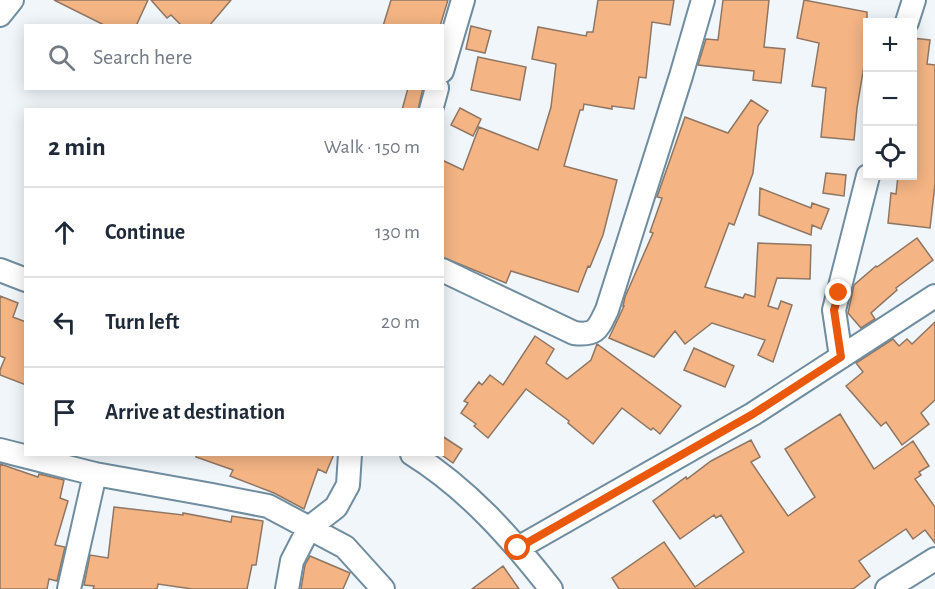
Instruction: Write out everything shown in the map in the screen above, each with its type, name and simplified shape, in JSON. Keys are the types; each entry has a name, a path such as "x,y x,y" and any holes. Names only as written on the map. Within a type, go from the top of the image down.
{"street":[{"path":"0,15 12,0"},
{"path":"444,64 463,0"},
{"path":"444,271 574,333 587,334 598,329 607,310 703,0"},
{"path":"908,18 914,0"},
{"path":"432,108 436,90"},
{"path":"841,357 834,310 867,180"},
{"path":"0,270 24,279"},
{"path":"518,548 753,414 935,296"},
{"path":"0,450 95,474 268,506 345,548 383,589"},
{"path":"287,589 292,561 309,528 336,507 348,485 350,456"},
{"path":"415,456 458,488 518,548 551,589"},
{"path":"69,589 95,474"},
{"path":"887,589 935,560"}],"building":[{"path":"54,0 148,0 137,24 102,24"},
{"path":"151,0 231,0 211,24 180,24 171,15 167,18"},
{"path":"391,0 448,0 441,24 384,24"},
{"path":"598,0 674,0 670,25 652,22 646,78 639,77 634,109 612,106 612,109 584,104 583,110 580,110 564,166 617,180 603,235 578,292 511,271 506,283 444,258 444,161 463,170 479,127 538,150 551,107 556,64 532,59 538,27 586,36 587,32 593,32"},
{"path":"723,0 769,0 764,47 785,49 781,83 753,80 754,71 698,65 706,39 718,40"},
{"path":"804,0 867,12 867,18 863,18 863,72 854,140 821,137 826,88 812,86 819,43 797,38"},
{"path":"471,26 491,31 485,53 466,49"},
{"path":"917,39 930,40 927,64 935,65 935,184 930,228 888,223 891,193 896,194 898,180 917,180"},
{"path":"478,57 526,67 520,100 471,90"},
{"path":"407,90 423,90 418,108 403,108"},
{"path":"751,100 768,111 758,126 753,173 734,225 729,223 705,287 743,298 745,294 755,297 758,243 811,245 810,279 777,278 768,306 778,309 781,301 792,305 773,362 758,355 765,340 712,323 685,344 675,331 654,357 609,338 653,233 650,232 662,198 657,197 685,117 728,133"},
{"path":"460,108 481,119 473,136 451,125"},
{"path":"826,173 846,175 844,196 823,193"},
{"path":"760,188 811,208 812,203 829,209 821,229 812,225 811,235 759,215"},
{"path":"917,238 933,260 896,288 897,290 871,313 875,319 861,328 848,313 854,285 876,266"},
{"path":"0,296 18,303 13,317 24,321 24,384 0,375 5,358 0,356"},
{"path":"935,322 935,400 921,413 929,424 902,445 886,422 881,426 846,386 863,372 856,363 893,339 899,346 907,339 912,344"},
{"path":"535,336 554,349 546,363 567,379 591,360 597,344 681,406 660,434 622,408 593,444 568,423 569,421 526,389 488,438 474,426 476,424 461,413 468,403 464,401 479,382 482,385 490,375 503,385"},
{"path":"694,348 734,366 725,387 684,370"},
{"path":"840,414 874,469 913,441 929,466 919,472 921,475 915,479 935,507 935,543 925,530 913,539 906,529 859,561 870,576 853,589 619,589 612,578 664,542 695,587 744,552 721,515 716,518 714,515 680,539 653,501 711,461 751,440 760,457 751,462 788,516 815,497 785,449"},
{"path":"444,437 462,449 453,463 443,456"},
{"path":"333,456 326,473 318,469 304,509 274,493 230,476 233,470 196,457"},
{"path":"0,464 38,477 39,474 64,480 60,498 68,501 55,545 65,547 57,581 49,579 47,589 0,589"},
{"path":"114,507 183,515 183,513 231,522 232,516 263,521 256,565 252,565 247,589 192,589 158,584 157,589 93,589 94,586 84,585 90,555 108,558"},
{"path":"310,556 350,573 343,589 301,589 305,565"},
{"path":"503,566 519,589 472,589"}],"route":[{"path":"518,548 753,414 841,357 834,310 839,293"}]}
